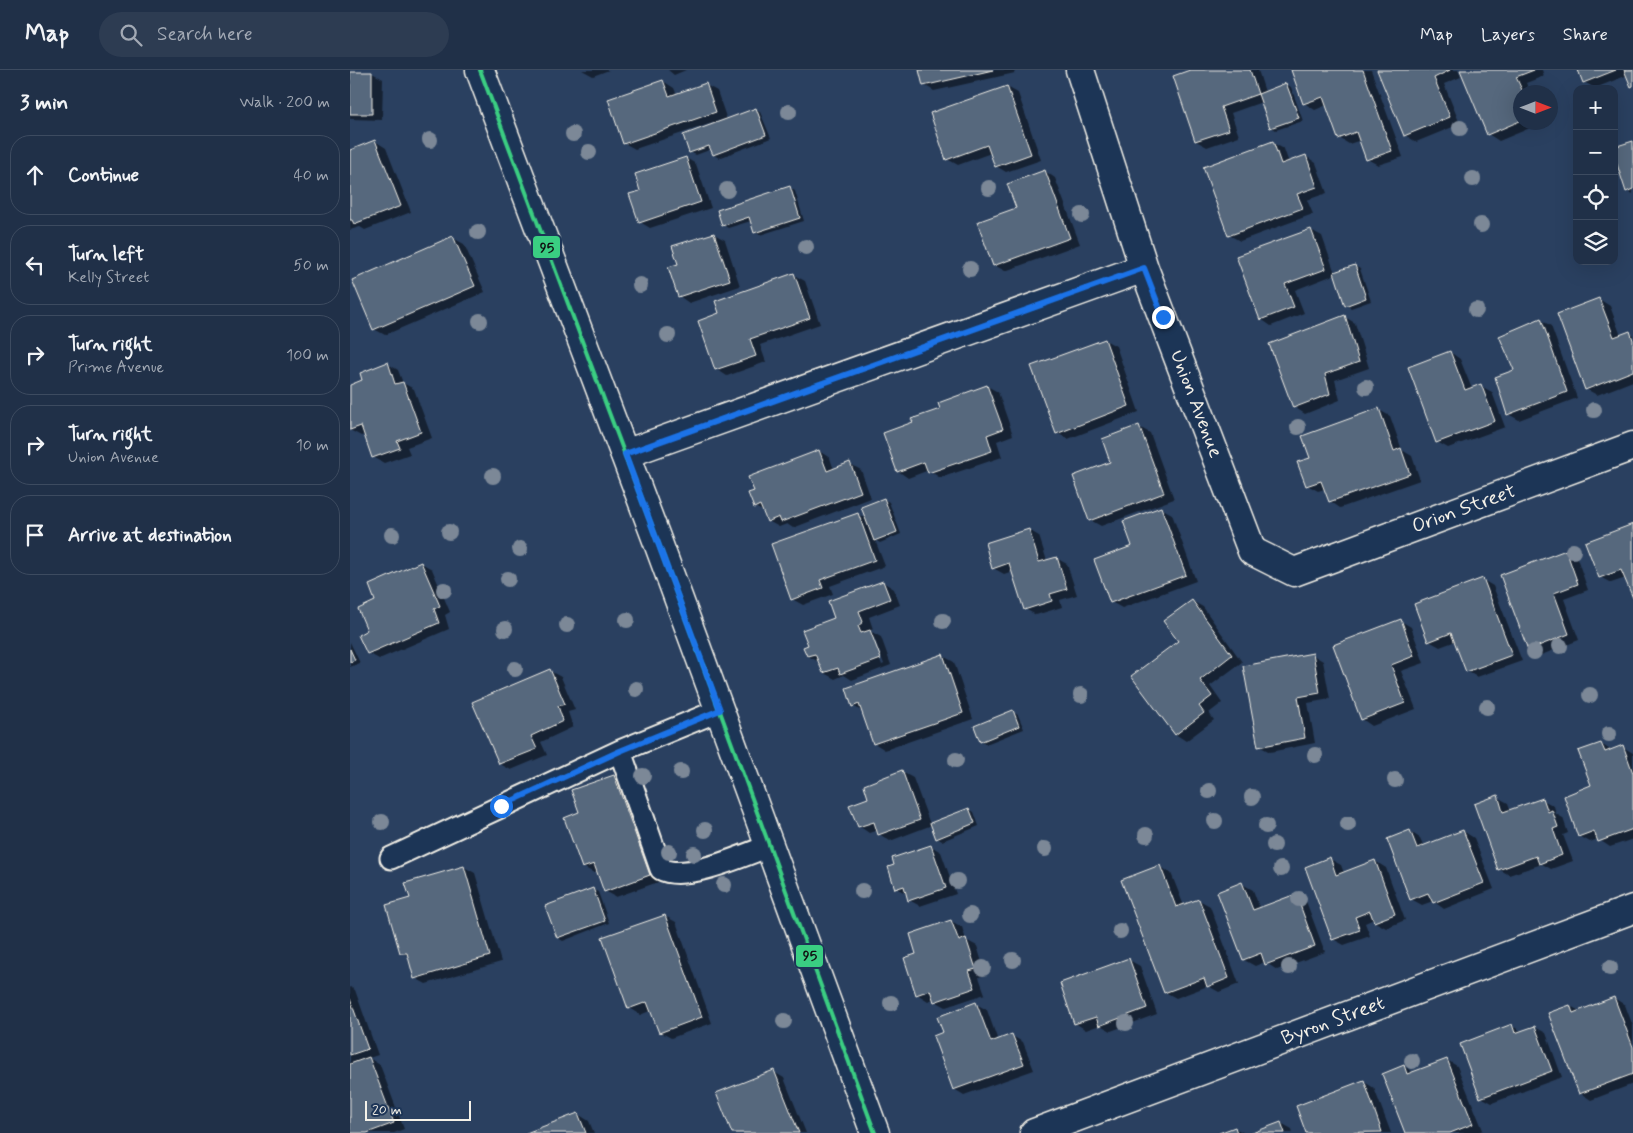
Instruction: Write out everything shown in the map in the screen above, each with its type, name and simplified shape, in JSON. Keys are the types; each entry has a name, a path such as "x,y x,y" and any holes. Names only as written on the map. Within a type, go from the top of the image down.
{"street":[{"path":"480,70 625,454 875,1133"},
{"name":"Union Avenue","path":"1080,70 1144,268 1252,551 1294,572"},
{"path":"625,454 1144,268"},
{"name":"Orion Street","path":"1294,572 1633,446"},
{"name":"Byron Street","path":"1034,1133 1633,910"}],"lane":[{"path":"391,858 620,751 720,710"},
{"path":"620,751 661,870 674,874 692,872 769,846"}],"building":[{"path":"919,70 993,70 923,86"},
{"path":"1190,70 1250,70 1258,94 1221,107 1229,130 1195,141 1173,76"},
{"path":"1291,70 1363,70 1392,151 1366,160 1356,132 1338,139 1323,97 1303,104"},
{"path":"1377,70 1450,70 1434,78 1450,117 1404,136"},
{"path":"1460,70 1534,70 1516,77 1520,85 1513,85 1513,124 1487,135"},
{"path":"1578,70 1616,70 1583,83"},
{"path":"1624,70 1633,70 1633,86 1631,87"},
{"path":"350,72 372,72 372,114 350,114"},
{"path":"663,80 669,96 706,83 716,112 623,144 608,99"},
{"path":"1286,83 1299,118 1270,128 1258,94"},
{"path":"1007,86 1031,154 995,167 987,145 946,160 930,113"},
{"path":"756,108 766,135 713,155 709,146 689,153 683,135"},
{"path":"375,140 401,206 354,224 350,220 350,150"},
{"path":"1273,141 1281,164 1306,155 1317,187 1297,194 1303,208 1228,236 1203,167"},
{"path":"1633,141 1633,189 1626,192 1618,167 1618,146"},
{"path":"686,157 701,202 639,223 629,194 640,191 635,174"},
{"path":"1045,170 1070,238 993,266 977,222 1016,208 1007,184"},
{"path":"790,186 800,218 754,233 749,217 722,226 717,210"},
{"path":"1311,229 1326,269 1285,284 1294,307 1260,320 1236,256"},
{"path":"714,233 730,280 678,297 668,267 678,264 672,246"},
{"path":"453,236 475,286 373,330 352,280"},
{"path":"1355,265 1366,298 1345,306 1334,272"},
{"path":"794,273 810,318 750,339 756,356 715,370 698,321 719,313 715,301"},
{"path":"1599,298 1614,337 1630,331 1633,340 1633,371 1585,390 1557,314"},
{"path":"1345,315 1359,362 1325,374 1330,394 1293,408 1269,344"},
{"path":"1541,318 1567,392 1507,415 1495,377 1514,370 1499,336"},
{"path":"1105,339 1129,406 1056,434 1031,366"},
{"path":"1450,351 1465,390 1481,384 1495,421 1436,443 1408,367"},
{"path":"388,362 395,384 403,382 421,432 397,441 400,448 372,458 361,426 350,430 350,385 362,380 360,373"},
{"path":"987,385 1003,429 987,435 992,451 928,473 924,462 897,472 883,433 913,422 911,419 940,409 938,403"},
{"path":"1379,408 1394,451 1401,448 1410,474 1329,502 1321,481 1306,486 1297,462 1310,458 1302,436"},
{"path":"1139,425 1164,493 1089,521 1073,476 1110,462 1102,439"},
{"path":"819,450 827,471 850,462 861,492 781,522 779,517 767,522 760,505 754,508 748,493 754,491 748,477"},
{"path":"884,498 897,532 874,541 861,507"},
{"path":"1161,507 1186,575 1110,603 1094,560 1132,546 1123,521"},
{"path":"858,513 875,560 820,580 823,588 791,600 771,544"},
{"path":"1633,524 1633,598 1621,570 1599,578 1585,542"},
{"path":"1029,529 1039,562 1057,557 1067,589 1050,594 1052,601 1024,610 1009,563 992,569 985,543"},
{"path":"1566,550 1578,584 1554,593 1569,634 1528,650 1500,575"},
{"path":"421,562 440,606 434,609 439,623 367,654 358,635 367,630 358,609 375,601 369,585"},
{"path":"1483,578 1512,655 1466,672 1451,633 1428,642 1414,604"},
{"path":"883,581 890,599 859,611 863,622 858,626 861,633 870,630 881,659 840,674 838,668 823,673 815,654 807,656 803,647 808,645 802,630 834,618 828,601"},
{"path":"1192,600 1232,655 1200,680 1212,696 1199,706 1204,713 1175,735 1131,676 1178,641 1163,621"},
{"path":"1401,619 1414,656 1391,665 1405,703 1361,720 1333,645"},
{"path":"350,649 355,660 350,662"},
{"path":"1313,653 1320,693 1298,697 1305,738 1258,747 1243,666"},
{"path":"943,654 963,713 873,744 859,704 852,707 846,688"},
{"path":"550,669 565,704 558,706 563,721 531,736 537,749 499,764 472,702"},
{"path":"1013,710 1019,726 980,742 974,726"},
{"path":"1601,743 1605,752 1623,745 1633,773 1633,829 1598,842 1594,831 1578,837 1564,796 1591,785 1578,751"},
{"path":"902,770 920,820 878,835 874,822 858,827 849,805 868,798 864,785"},
{"path":"614,775 650,875 604,892 594,864 582,868 564,818 579,812 571,790"},
{"path":"1498,795 1503,812 1543,798 1548,812 1552,810 1558,827 1553,829 1562,855 1539,864 1536,856 1498,870 1474,804"},
{"path":"969,808 975,823 936,839 930,823"},
{"path":"1410,830 1417,848 1463,830 1484,883 1433,903 1428,893 1410,900 1387,839"},
{"path":"931,845 946,888 908,901 904,886 895,889 888,867 894,865 892,858"},
{"path":"1330,857 1336,875 1375,860 1395,914 1374,922 1370,911 1355,917 1360,930 1332,940 1305,867"},
{"path":"1160,865 1176,907 1199,899 1229,978 1207,987 1204,978 1164,993 1121,880"},
{"path":"464,866 490,956 414,979 407,953 400,953 386,905 410,898 405,883"},
{"path":"1242,882 1253,910 1296,894 1315,946 1265,965 1261,953 1243,960 1217,892"},
{"path":"593,888 605,921 557,938 545,906"},
{"path":"665,915 702,1017 659,1033 647,1002 628,1009 602,937"},
{"path":"951,920 959,941 966,938 976,969 969,971 975,988 934,1002 930,990 916,995 904,958 916,954 910,934"},
{"path":"1129,958 1147,1008 1099,1026 1096,1017 1074,1024 1060,983"},
{"path":"1614,997 1633,1047 1633,1074 1579,1094 1548,1013 1570,1005 1573,1013"},
{"path":"350,999 368,1049 350,1055"},
{"path":"976,1002 991,1042 1012,1034 1024,1064 953,1090 933,1036 943,1032 937,1017"},
{"path":"1512,1024 1515,1033 1535,1026 1552,1071 1480,1098 1460,1044"},
{"path":"369,1057 394,1123 367,1133 350,1133 350,1064"},
{"path":"1447,1059 1473,1124 1450,1133 1405,1133 1382,1074 1404,1065 1407,1074"},
{"path":"774,1070 799,1133 732,1133 716,1093"},
{"path":"1364,1080 1382,1132 1306,1133 1296,1106"},
{"path":"578,1113 586,1133 526,1133"},
{"path":"1281,1122 1285,1133 1252,1133"},
{"path":"1235,1127 1237,1133 1219,1133"}],"transit line":[{"name":"95","path":"480,70 657,540 875,1133"}],"route":[{"path":"501,806 620,751 720,710 625,454 1144,268 1163,317"}]}
